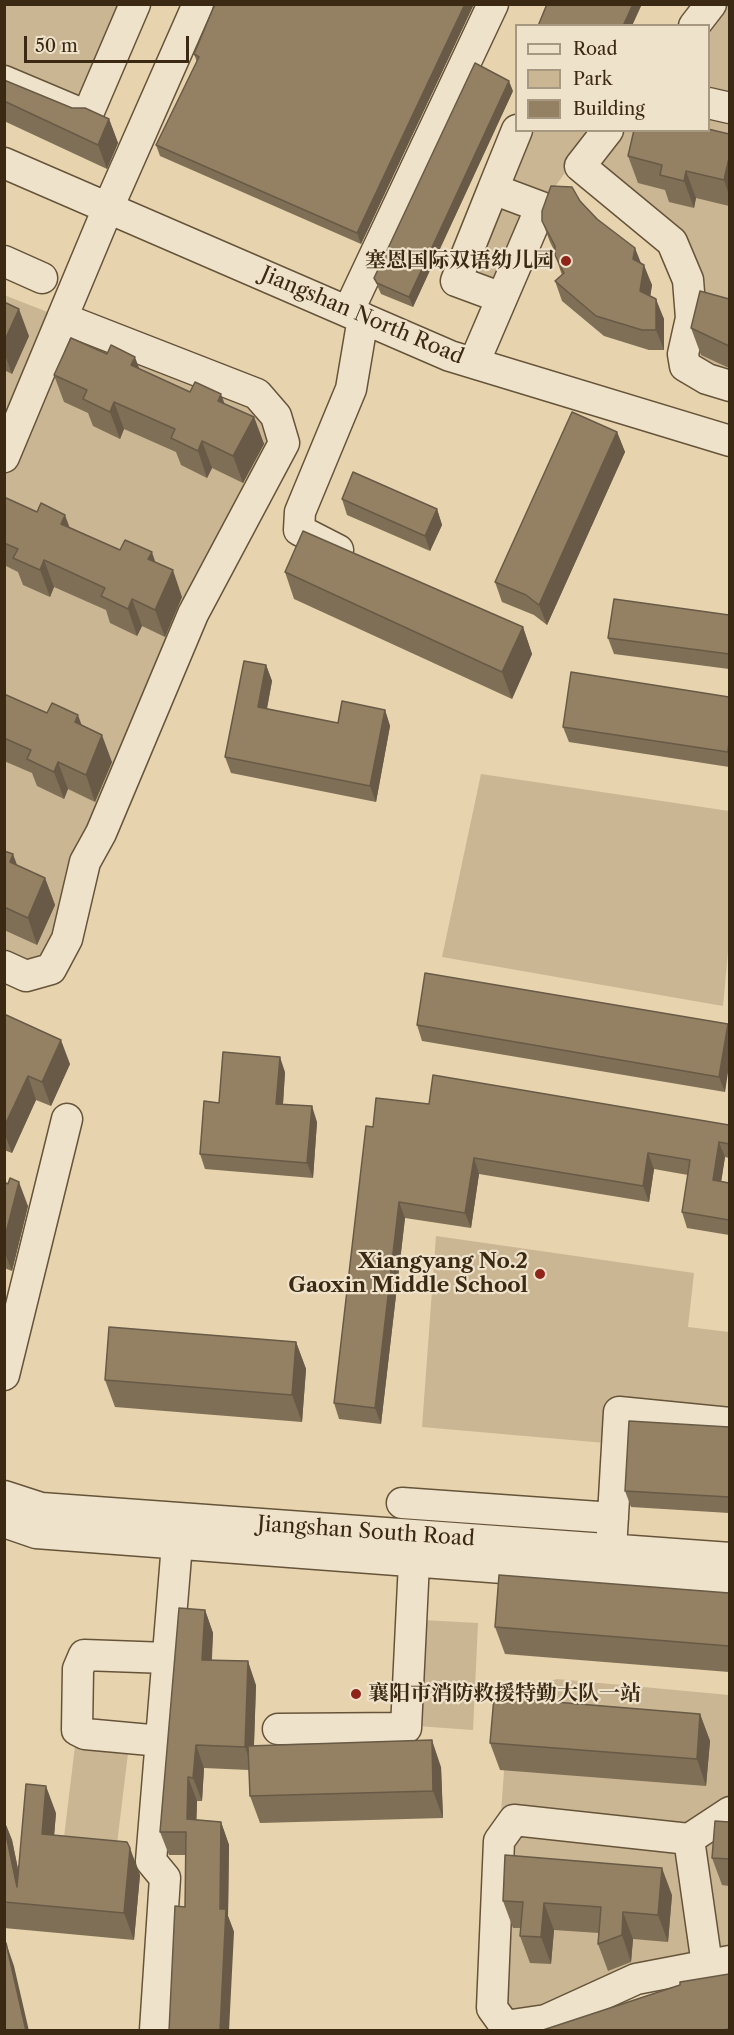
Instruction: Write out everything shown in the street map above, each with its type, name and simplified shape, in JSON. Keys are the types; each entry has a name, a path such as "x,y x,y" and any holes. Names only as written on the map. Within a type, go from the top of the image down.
{"street":[{"path":"4,81 87,116 135,4"},
{"path":"4,457 108,208 198,4"},
{"path":"366,562 312,539 299,530 300,512 351,389 355,315 493,4"},
{"path":"696,24 711,4"},
{"path":"710,103 729,108"},
{"path":"502,298 456,281 516,132"},
{"path":"606,132 580,166 672,242 688,280 691,318 683,354 685,366 707,380 729,386"},
{"name":"Jiangshan North Road","path":"4,164 450,356 729,441"},
{"path":"474,363 541,207 493,189"},
{"path":"4,261 42,278"},
{"path":"4,966 26,976 51,969 67,939 85,862 101,832 193,615 284,443 276,416 257,394 62,318"},
{"path":"4,1375 12,1314 67,1119"},
{"path":"611,1550 619,1412 729,1423"},
{"name":"Jiangshan South Road","path":"4,1496 40,1508 729,1558"},
{"path":"402,1503 613,1518"},
{"name":"Jiangshan South Road","path":"4,1522 36,1533 729,1585"},
{"path":"155,2031 165,1878 151,1861 177,1544"},
{"path":"278,1729 406,1728 414,1562"},
{"path":"161,1741 85,1734 77,1730 78,1669 84,1655 167,1658"},
{"path":"689,1839 718,1963 636,1979 546,2020 505,2026 492,2008 499,1841 514,1820 689,1839 729,1812"}],"green space":[{"path":"5,5 135,5 87,116 5,81"},
{"path":"711,5 729,5 729,386 685,366 688,280 580,166 607,132 710,132 708,24"},
{"path":"517,132 593,132 541,207 502,298 456,281"},
{"path":"4,295 257,394 284,443 51,969 4,966"},
{"path":"481,774 729,811 730,930 723,1006 442,957"},
{"path":"436,1236 694,1273 688,1327 729,1332 729,1423 617,1444 422,1427"},
{"path":"422,1620 478,1623 473,1730 417,1726"},
{"path":"557,1679 729,1695 729,1961 505,2026 499,1841 509,1702 532,1687"},
{"path":"76,1738 129,1745 117,1844 64,1837"}],"building":[{"path":"215,4 465,4 357,233 156,145 199,57 194,54"},
{"path":"547,4 633,4 624,24 539,24"},
{"path":"475,63 509,81 409,297 377,283 374,278"},
{"path":"4,80 72,108 85,108 109,119 98,145 4,101"},
{"path":"710,129 729,134 729,158 724,180 686,171 684,181 660,175 662,165 628,156 634,132 710,132"},
{"path":"551,186 572,187 580,201 597,219 635,248 633,259 644,265 640,291 656,299 656,330 642,330 596,316 555,281 564,273 555,255 555,246 542,221 542,211"},
{"path":"700,291 729,299 729,346 691,328"},
{"path":"4,302 19,309 4,342"},
{"path":"71,338 107,354 111,345 135,357 131,365 190,392 195,382 221,394 218,401 254,417 233,456 202,441 198,451 171,438 175,429 114,402 110,412 83,399 87,390 54,375"},
{"path":"572,412 617,432 539,605 526,595 495,582"},
{"path":"353,472 437,509 425,536 342,499"},
{"path":"4,497 37,512 41,503 65,515 61,524 120,550 125,540 152,552 148,559 173,570 155,610 132,599 128,609 101,596 105,588 44,560 40,570 13,558 18,549 4,543"},
{"path":"303,531 523,627 502,672 285,572"},
{"path":"614,599 729,615 729,654 608,638"},
{"path":"244,661 266,665 258,707 338,723 342,701 385,710 370,786 225,757"},
{"path":"571,672 729,697 728,752 563,727"},
{"path":"4,694 47,713 52,703 78,715 75,722 102,735 86,775 58,762 54,772 27,759 31,750 4,738"},
{"path":"4,851 13,854 10,862 45,878 28,918 4,907"},
{"path":"425,973 728,1024 719,1077 417,1025"},
{"path":"4,1014 61,1040 42,1082 28,1076 4,1127"},
{"path":"223,1052 280,1057 276,1104 312,1106 307,1163 200,1154 204,1101 219,1103"},
{"path":"433,1075 729,1125 729,1144 719,1142 713,1180 729,1183 729,1220 682,1212 690,1160 648,1153 643,1186 474,1158 465,1213 399,1202 375,1408 334,1403 366,1126 373,1127 376,1098 429,1104"},
{"path":"10,1178 19,1182 4,1241 4,1182 8,1184"},
{"path":"109,1327 296,1342 292,1395 105,1380"},
{"path":"629,1421 729,1427 729,1497 625,1491"},
{"path":"499,1575 729,1593 729,1646 495,1627"},
{"path":"179,1608 205,1610 202,1660 248,1661 245,1747 196,1745 193,1778 188,1777 187,1819 221,1822 220,1909 226,1909 220,2031 169,2031 175,1906 185,1907 186,1832 160,1832"},
{"path":"494,1697 700,1714 697,1759 490,1743"},
{"path":"432,1740 433,1791 250,1796 248,1746"},
{"path":"26,1784 46,1786 42,1834 127,1842 130,1848 124,1913 4,1902 4,1825 17,1887"},
{"path":"715,1821 729,1822 729,1859 712,1858"},
{"path":"505,1855 662,1868 658,1915 623,1912 622,1935 598,1944 601,1907 544,1903 541,1937 520,1936 523,1902 503,1901"},
{"path":"4,1943 6,1943 26,2031 4,2031"},
{"path":"729,1974 729,2029 718,2031 540,2031 680,1985 680,1982"}],"place":[{"name":"塞恩国际双语幼儿园","path":"566,261"},
{"name":"Xiangyang No.2 Gaoxin Middle School","path":"540,1274"},
{"name":"襄阳市消防救援特勤大队一站","path":"356,1694"}]}
